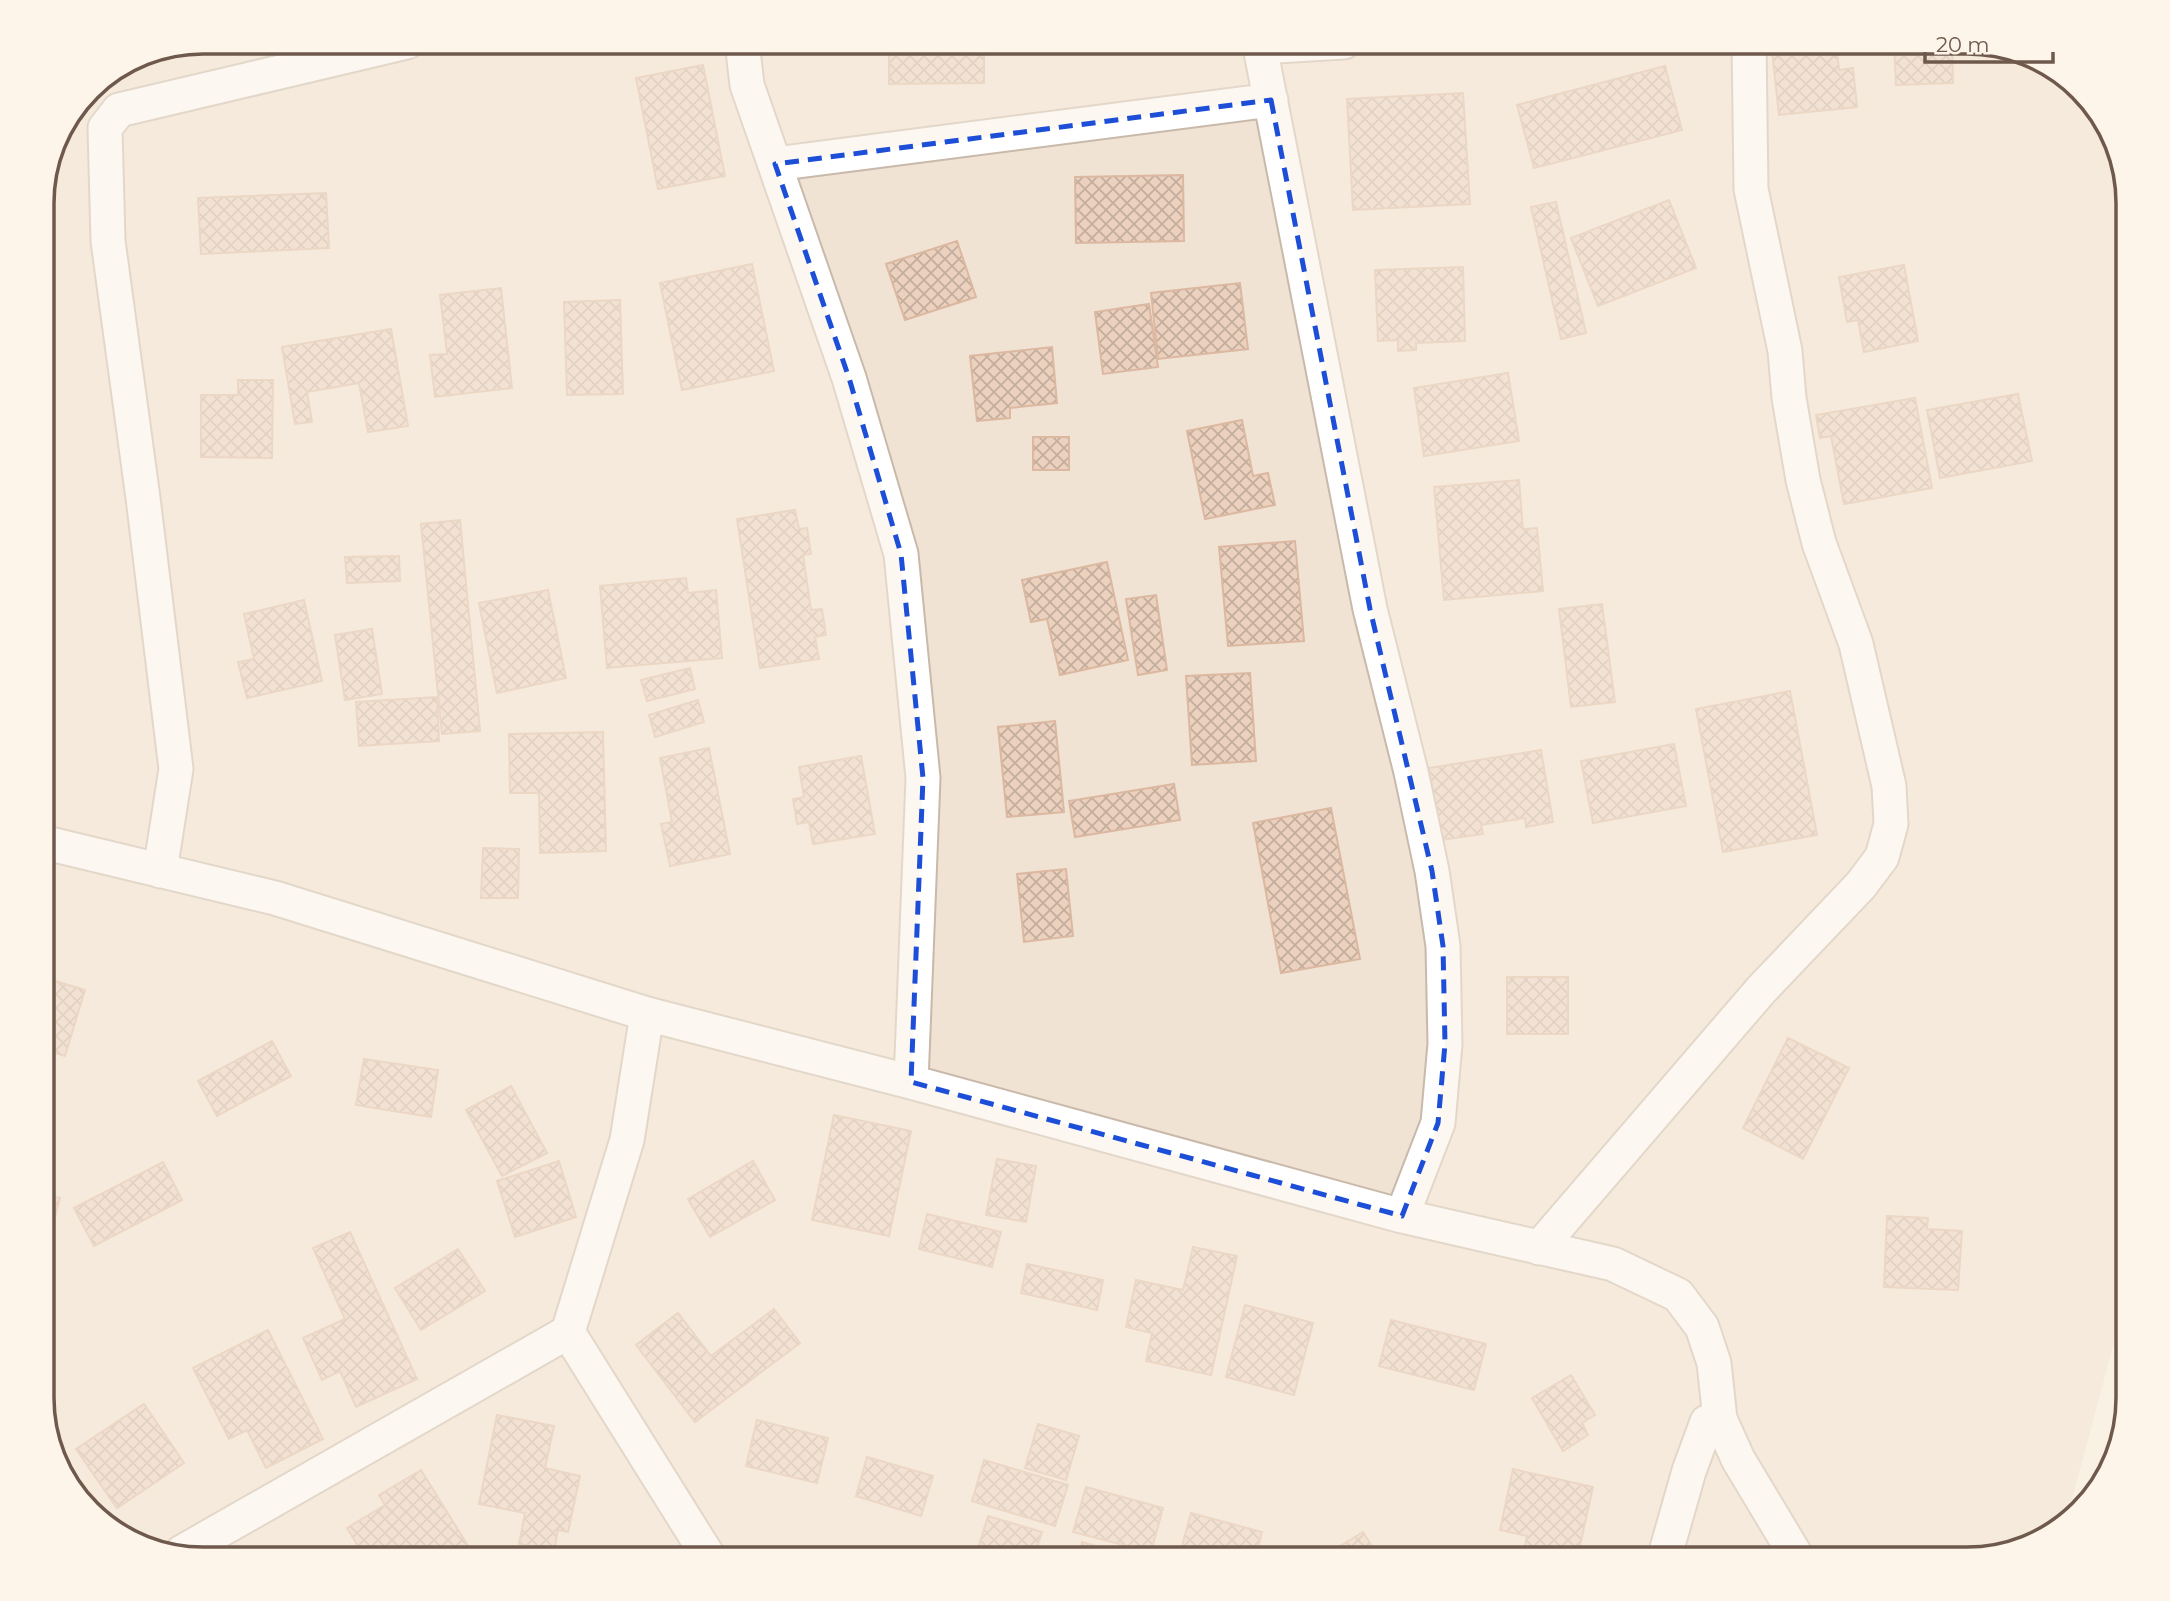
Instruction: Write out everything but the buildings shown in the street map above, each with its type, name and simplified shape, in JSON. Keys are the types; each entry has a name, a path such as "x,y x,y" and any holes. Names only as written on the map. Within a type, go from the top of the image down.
{"street":[{"path":"1261,54 1370,609 1430,858 1443,946 1445,1044 1438,1123 1402,1216"},
{"path":"1539,1248 1761,990 1861,885 1882,857 1891,824 1889,786 1856,644 1819,543 1803,480 1789,398 1785,351 1751,189 1749,54"},
{"path":"160,871 176,769 108,241 106,128 119,110 352,55"},
{"path":"743,55 747,85 849,378 901,554 923,778 911,1082"},
{"path":"775,164 1271,100"},
{"path":"55,845 275,898 647,1014 911,1082 1402,1216 1613,1264 1678,1295 1702,1327 1714,1363 1720,1419 1738,1459 1791,1547"},
{"path":"193,1546 568,1332 627,1140 647,1014"},
{"path":"568,1332 702,1547"},
{"path":"1667,1547 1689,1471 1707,1422 1720,1419"}],"highlighted area":[{"path":"1271,100 1370,609 1432,871 1443,946 1445,1044 1438,1123 1402,1216 911,1082 923,778 901,554 849,378 775,164"}],"shaded area":[{"path":"1966,54 2014,62 2049,79 2079,105 2100,137 2113,174 2116,204 2116,1335 2071,1504 2049,1522 2024,1535 2005,1542 1966,1547 204,1547 165,1542 129,1527 98,1503 79,1480 59,1436 55,1407 55,194 59,165 74,129 105,91 129,74 156,62 194,55"}]}
